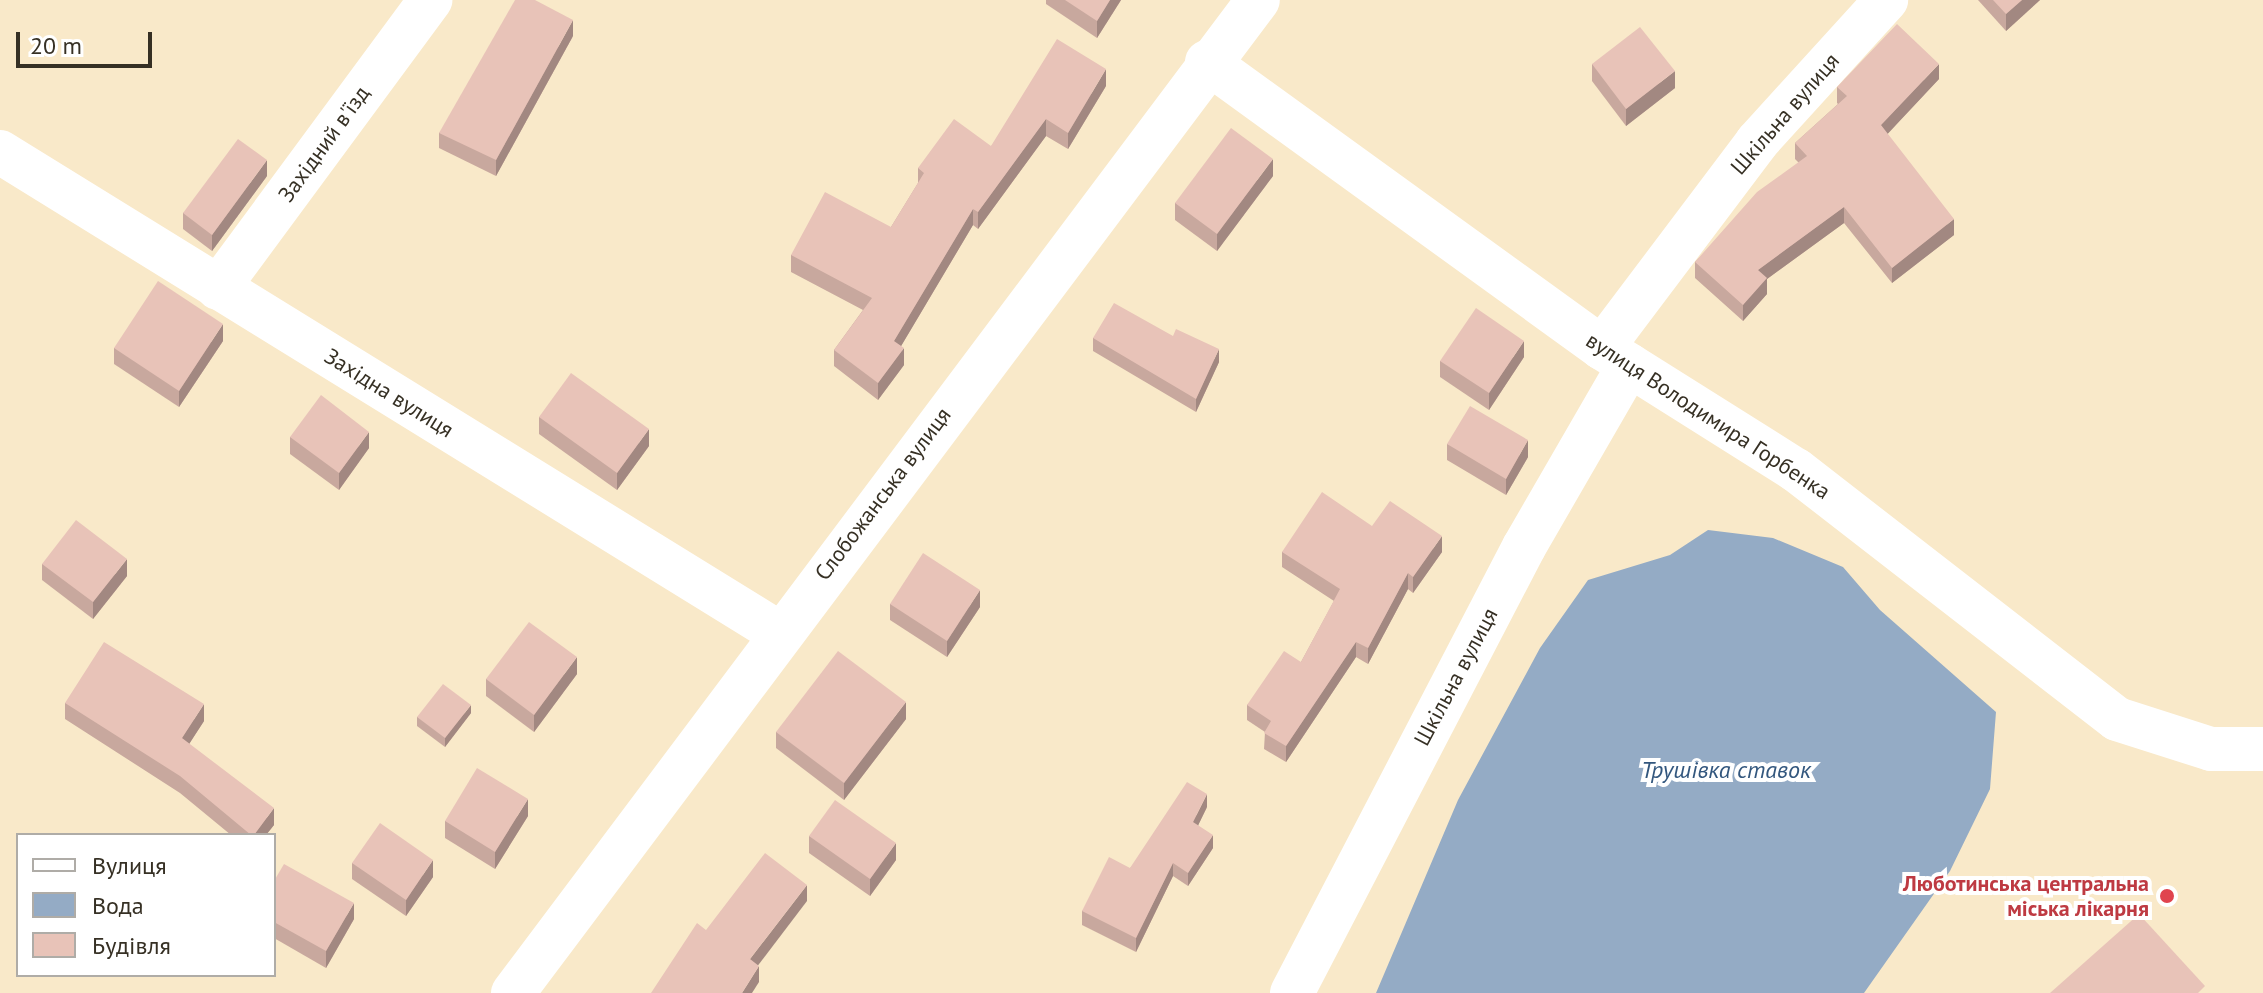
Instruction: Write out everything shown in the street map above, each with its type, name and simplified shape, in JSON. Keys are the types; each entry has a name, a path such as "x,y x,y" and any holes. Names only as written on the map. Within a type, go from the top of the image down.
{"street":[{"name":"Західний в'їзд","path":"218,288 430,0"},
{"name":"Слобожанська вулиця","path":"513,993 1207,62 1258,0"},
{"name":"Шкільна вулиця","path":"1292,993 1524,547 1616,357 1757,142 1886,0"},
{"name":"вулиця Володимира Горбенка","path":"1207,62 1616,357 1796,470 2117,719 2211,749 2263,749"},
{"name":"Західна вулиця","path":"0,152 779,633"}],"water":[{"name":"Трушівка ставок","path":"1708,530 1773,538 1843,567 1880,610 1996,712 1990,789 1950,871 1864,993 1376,993 1458,800 1540,648 1588,580 1670,555"}],"building":[{"path":"515,0 535,0 573,20 496,160 439,133"},
{"path":"1065,0 1110,0 1097,21"},
{"path":"1993,0 2022,0 2006,14"},
{"path":"1897,24 1939,64 1881,125 1954,219 1892,268 1844,207 1758,270 1767,278 1743,305 1695,262 1757,192 1807,156 1795,143 1847,96 1837,87"},
{"path":"1640,27 1675,71 1626,109 1592,64"},
{"path":"1057,39 1106,69 1068,133 1046,119 978,212 973,209 894,341 904,348 878,383 834,350 872,298 791,255 825,192 891,227 924,173 918,168 954,119 991,146"},
{"path":"1231,128 1273,159 1217,234 1175,203"},
{"path":"238,139 267,160 212,235 183,213"},
{"path":"158,281 223,324 179,391 114,348"},
{"path":"1114,303 1173,336 1176,329 1219,349 1196,399 1093,338"},
{"path":"1476,308 1524,341 1489,393 1440,361"},
{"path":"571,373 649,429 617,473 539,417"},
{"path":"321,395 369,432 339,473 290,437"},
{"path":"1470,406 1528,440 1506,479 1447,444"},
{"path":"1322,492 1372,526 1390,501 1442,536 1413,577 1408,573 1368,648 1356,642 1286,746 1264,733 1271,721 1247,705 1284,651 1301,662 1340,589 1282,552"},
{"path":"76,520 127,559 93,602 42,564"},
{"path":"923,553 980,590 947,641 890,604"},
{"path":"529,622 577,657 534,715 486,679"},
{"path":"104,642 204,704 182,738 274,808 255,833 249,833 180,776 65,703"},
{"path":"838,651 906,702 844,783 776,732"},
{"path":"443,684 471,705 445,738 417,717"},
{"path":"477,768 528,799 495,852 445,821"},
{"path":"1187,782 1207,794 1193,822 1213,835 1188,873 1173,863 1136,938 1082,911 1109,857 1130,868"},
{"path":"835,800 896,843 870,879 809,836"},
{"path":"380,823 433,860 406,900 352,863"},
{"path":"765,853 807,885 750,959 759,966 742,993 651,993 697,923 706,930"},
{"path":"284,864 354,903 326,951 276,923 276,878"},
{"path":"2139,914 2205,986 2198,993 2050,993"}],"place":[{"name":"Люботинська центральна міська лікарня","path":"2167,896"}]}
